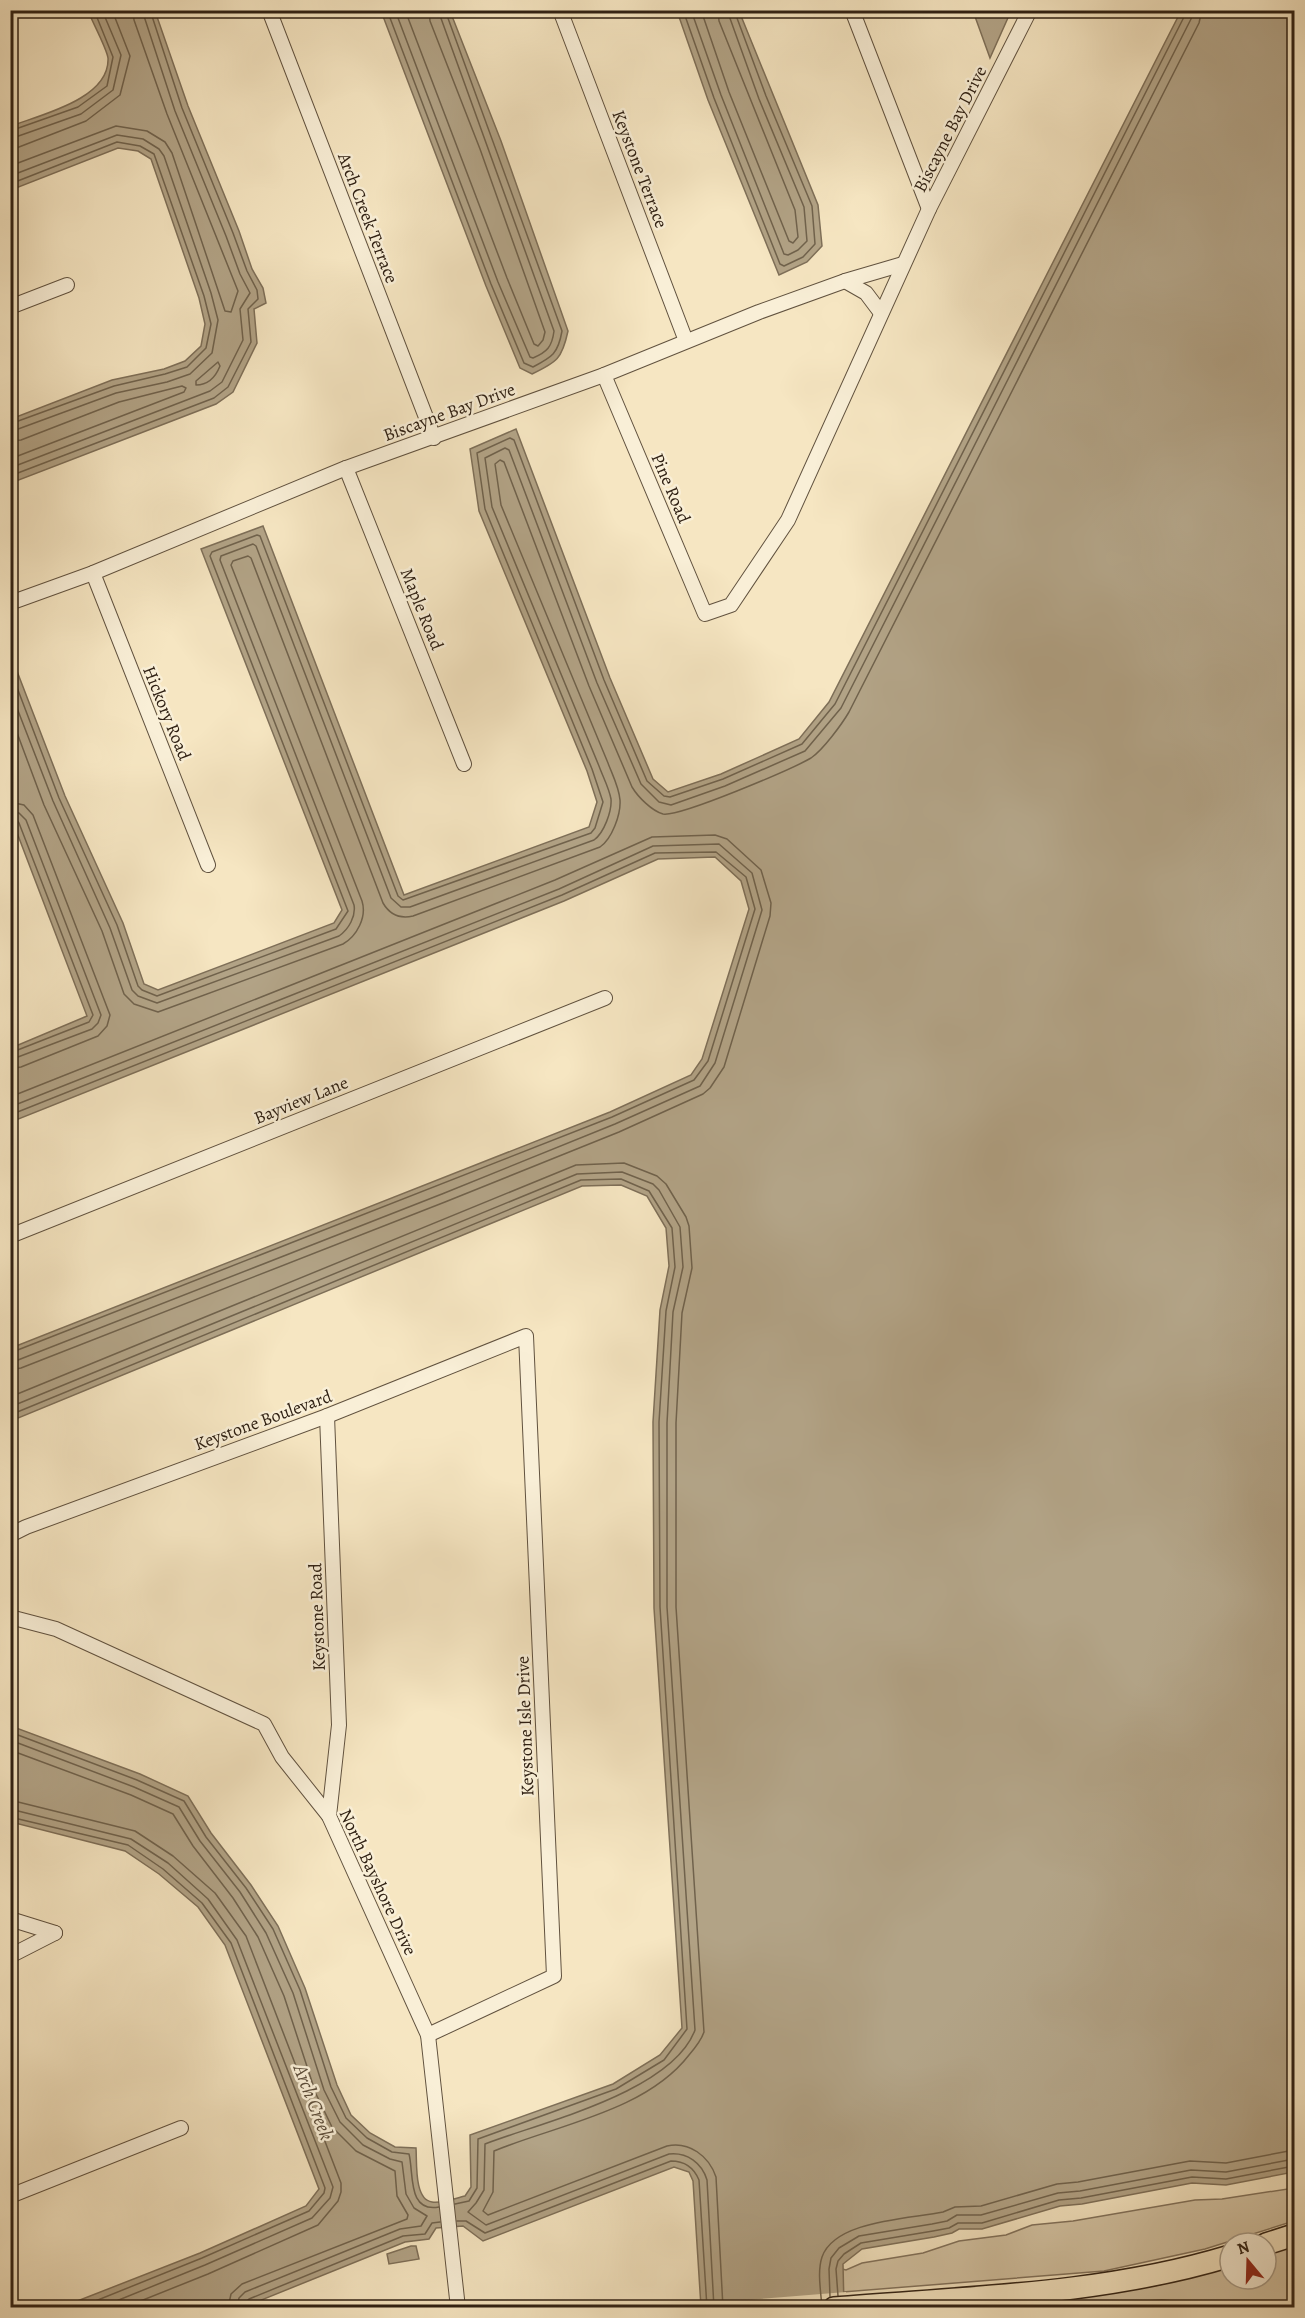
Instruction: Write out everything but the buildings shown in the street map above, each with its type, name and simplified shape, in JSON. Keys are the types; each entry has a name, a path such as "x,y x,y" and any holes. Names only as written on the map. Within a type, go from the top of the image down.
{"main road":[{"path":"1278,2240 1294,2235"},
{"path":"834,2307 1100,2285 1151,2277 1218,2259"}],"street":[{"name":"Arch Creek Terrace","path":"269,10 434,438"},
{"name":"Keystone Terrace","path":"560,10 686,341"},
{"path":"852,10 929,209"},
{"name":"Biscayne Bay Drive","path":"705,614 731,605 788,520 929,209 1030,10"},
{"name":"Biscayne Bay Drive","path":"10,603 93,573 346,468 604,375 686,341 845,281 903,264"},
{"path":"845,281 866,293 881,313"},
{"path":"10,307 67,285"},
{"name":"Pine Road","path":"604,375 705,614"},
{"name":"Maple Road","path":"346,468 464,764"},
{"name":"Hickory Road","path":"93,573 208,865"},
{"name":"Bayview Lane","path":"10,1236 605,998"},
{"name":"Keystone Boulevard","path":"10,1534 327,1416 526,1336"},
{"name":"Keystone Isle Drive","path":"428,2035 554,1976 526,1336"},
{"name":"Keystone Road","path":"327,1416 339,1725 329,1816"},
{"name":"North Bayshore Drive","path":"10,1617 56,1629 264,1724 282,1757 329,1816 428,2035 458,2307"},
{"path":"10,1919 55,1933 10,1956"},
{"path":"10,2196 181,2128"}],"shaded area":[{"path":"1294,2188 1294,2221 1262,2231 1218,2231 1218,2245 1104,2271 843,2292 842,2269 846,2270 862,2263 923,2253 959,2241 1006,2235 1032,2225 1073,2221 1195,2200 1222,2199"},
{"path":"1294,2245 1294,2307 1263,2308 1162,2300 1034,2308 958,2308 1112,2293 1159,2285 1218,2269 1218,2291 1278,2291 1278,2250"}],"water":[{"path":"88,11 155,11 188,106 252,269 263,288 266,303 254,309 257,343 233,392 216,404 11,483 11,419 112,380 164,369 185,361 201,346 205,324 199,298 151,159 138,151 118,148 11,190 11,126 55,110 86,95 98,84 106,72 107,54"},
{"path":"381,11 450,11 501,141 568,331 561,354 553,363 532,374 520,368 486,286"},
{"path":"677,11 739,11 818,205 822,246 807,262 779,275 708,100"},
{"path":"973,11 1011,11 990,58"},
{"name":"Arch Creek","path":"1181,11 1294,11 1294,2172 1226,2185 1192,2183 1082,2204 1060,2206 982,2229 959,2229 934,2237 862,2249 843,2264 844,2307 701,2307 693,2181 689,2172 674,2167 483,2241 463,2226 436,2228 429,2239 405,2242 244,2307 62,2307 200,2253 306,2206 319,2189 225,1945 198,1907 159,1874 125,1851 11,1822 11,1726 140,1774 188,1796 211,1833 251,1885 278,1926 305,1988 337,2085 351,2115 370,2133 395,2147 416,2148 419,2188 426,2200 440,2202 465,2196 471,2187 470,2135 613,2084 660,2055 682,2028 654,1608 653,1422 660,1310 669,1266 666,1228 647,1196 621,1185 582,1186 11,1421 11,1348 610,1112 691,1075 702,1059 749,909 741,881 715,857 658,859 564,901 11,1122 11,1048 87,1016 11,817 10,653 65,796 123,923 144,984 158,990 334,923 342,910 201,549 263,526 404,895 589,827 597,802 587,771 479,511 470,449 516,429 610,678 653,779 668,792 721,774 799,739 829,702"},
{"path":"416,2246 419,2259 389,2264 387,2254"}],"pier":[{"path":"846,2292 847,2308 698,2308 698,2304"}]}
